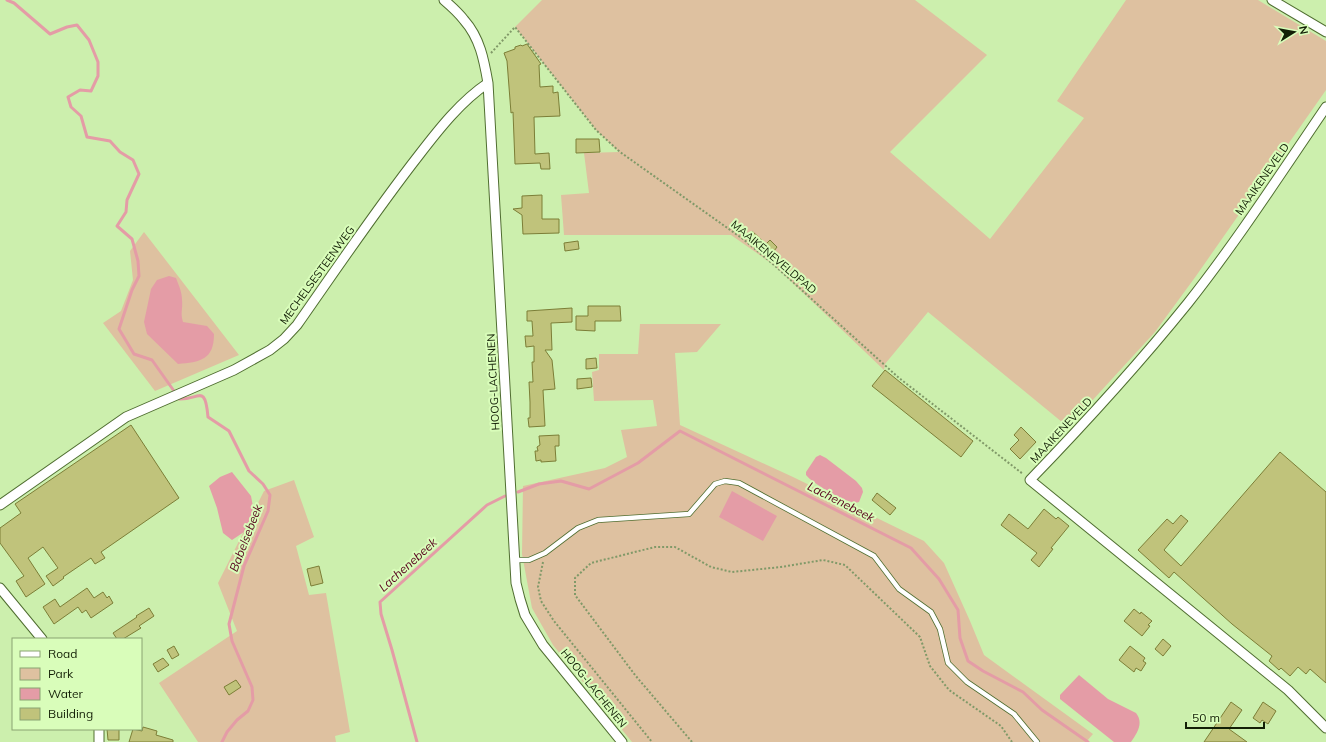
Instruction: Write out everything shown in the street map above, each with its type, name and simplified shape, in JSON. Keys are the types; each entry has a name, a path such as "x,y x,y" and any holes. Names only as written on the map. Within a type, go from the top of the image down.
{"street":[{"name":"HOOG-LACHENEN","path":"444,0 464,19 480,44 488,83 516,583 526,615 542,645 622,742"},
{"path":"1272,0 1326,32"},
{"name":"MECHELSESTEENWEG","path":"0,505 126,417 234,370 270,350 284,339 297,325 386,199 433,137 472,95 488,83"},
{"name":"MAAIKENEVELD","path":"1326,107 1236,238 1188,302 1136,365 1030,480 1282,685 1326,728"},
{"path":"0,588 41,638"},
{"path":"98,730 99,742"}],"lane":[{"path":"514,560 529,560 545,553 578,528 598,520 689,514 715,484 725,481 739,483 874,556 898,589 931,612 940,629 948,663 967,682 1014,714 1037,742"}],"path":[{"name":"MAAIKENEVELDPAD","path":"488,56 515,27 596,130 620,152 743,239 774,265 899,378 1030,480"},
{"path":"692,742 635,674 574,595 576,578 591,563 655,547 674,547 711,567 732,572 781,567 823,560 845,565 920,637 930,666 949,690 1001,726 1012,742"},
{"path":"545,553 538,587 541,601 554,621 652,742"}],"green space":[{"path":"542,0 915,0 987,55 890,152 990,239 1084,118 1057,101 1126,0 1258,0 1326,41 1326,90 1155,332 1068,427 928,312 885,364 884,370 774,265 731,235 564,235 561,195 589,193 584,153 619,152 596,130 515,27"},
{"path":"144,232 239,355 155,391 103,323 121,311 133,280 130,251"},
{"path":"640,324 721,324 697,352 675,353 680,425 793,477 924,541 944,563 984,655 1093,734 1086,742 632,742 553,645 532,608 522,554 523,486 605,468 627,457 621,430 657,426 653,400 594,401 592,372 599,370 599,354 638,354"},
{"path":"294,480 314,537 296,546 309,595 326,593 350,732 335,736 336,742 198,742 159,683 237,631 218,583 264,491"}],"water":[{"path":"169,276 176,278 180,289 182,297 183,322 207,326 214,334 213,343 208,354 204,358 193,362 178,364 147,334 144,322 151,289 157,280"},
{"path":"820,455 856,481 862,488 863,492 859,502 856,503 847,501 835,495 821,487 806,475 806,472 816,457"},
{"path":"232,472 251,496 254,512 244,532 232,540 223,533 217,508 209,486 220,477"},
{"path":"732,491 777,516 763,541 719,517"},
{"path":"1079,675 1108,699 1136,713 1140,724 1131,742 1114,742 1060,699 1060,695"}],"building":[{"path":"527,44 541,64 539,65 540,87 553,86 553,93 558,92 560,116 534,117 535,154 549,153 550,169 541,169 540,163 515,164 513,112 511,113 507,61 504,53 515,49 515,47"},
{"path":"576,139 599,139 600,152 576,153"},
{"path":"542,195 542,219 559,219 559,233 523,234 522,215 513,209 522,208 522,196"},
{"path":"752,231 766,244 770,240 777,247 769,258 746,238"},
{"path":"578,241 579,249 565,251 564,243"},
{"path":"588,306 620,306 621,321 595,321 595,331 576,330 576,316 588,316"},
{"path":"572,308 572,322 551,323 552,350 545,350 552,360 555,389 543,390 545,426 529,427 529,382 533,382 532,362 534,362 534,346 526,347 525,336 533,336 532,321 527,321 527,311"},
{"path":"596,358 597,368 586,369 586,359"},
{"path":"885,370 973,441 961,457 872,386"},
{"path":"591,378 592,387 577,389 577,379"},
{"path":"131,425 179,498 101,552 105,558 95,564 91,558 63,577 64,578 53,586 46,576 58,568 43,547 28,558 45,584 26,597 16,581 24,576 0,543 0,528 21,513 15,504"},
{"path":"1021,427 1036,442 1020,459 1010,449 1019,440 1014,435"},
{"path":"559,435 559,446 555,446 556,461 536,461 535,451 538,451 537,447 540,445 539,436"},
{"path":"1280,452 1326,492 1326,683 1310,669 1306,674 1298,667 1290,676 1281,668 1279,670 1269,661 1272,656 1232,624 1174,572 1169,578 1138,550 1167,519 1173,524 1181,515 1188,521 1164,550 1181,566"},
{"path":"877,493 896,508 890,515 872,500"},
{"path":"1044,509 1056,519 1058,517 1069,526 1051,548 1053,549 1039,567 1031,560 1037,553 1001,525 1009,514 1028,529"},
{"path":"319,566 323,583 311,586 307,569"},
{"path":"87,588 94,598 103,592 107,598 109,596 113,603 91,618 86,610 82,613 78,607 54,624 43,607 55,599 60,607"},
{"path":"149,608 154,616 139,626 141,628 125,638 116,638 113,633 137,617 136,616"},
{"path":"1134,609 1140,614 1141,612 1152,621 1142,636 1124,621"},
{"path":"1163,639 1171,646 1163,656 1155,649"},
{"path":"174,646 179,655 172,659 167,650"},
{"path":"1130,646 1145,658 1143,661 1146,663 1141,671 1136,668 1134,672 1119,660"},
{"path":"163,658 169,665 158,672 153,664"},
{"path":"236,680 241,687 229,695 224,687"},
{"path":"1231,702 1242,710 1229,729 1247,742 1204,742"},
{"path":"1263,702 1276,711 1268,724 1262,720 1260,723 1253,718"},
{"path":"143,727 157,731 156,735 173,740 173,742 129,742 133,730 142,731"},
{"path":"107,730 119,730 119,740 108,740"}],"waterway":[{"name":"Babelsebeek","path":"7,0 14,3 50,34 67,27 77,25 89,40 98,62 98,76 91,91 80,90 68,97 71,107 81,116 87,137 110,141 120,152 133,160 139,174 127,200 126,212 117,226 132,239 138,261 139,276 132,290 119,329 134,354 152,360 174,391"},
{"name":"Babelsebeek","path":"179,399 200,396 203,397 207,407 208,417 229,431 249,471 263,484 270,495 268,511 244,566 229,624 232,641 252,687 253,700 248,711 237,720 227,732 222,742"},
{"name":"Lachenebeek","path":"518,492 539,484 561,481 589,489 638,463 680,431 911,548 939,579 958,610 960,638 968,661 983,671 1023,692 1042,710 1088,742"},
{"name":"Lachenebeek","path":"417,742 381,614 380,602 487,505 505,496"}]}
